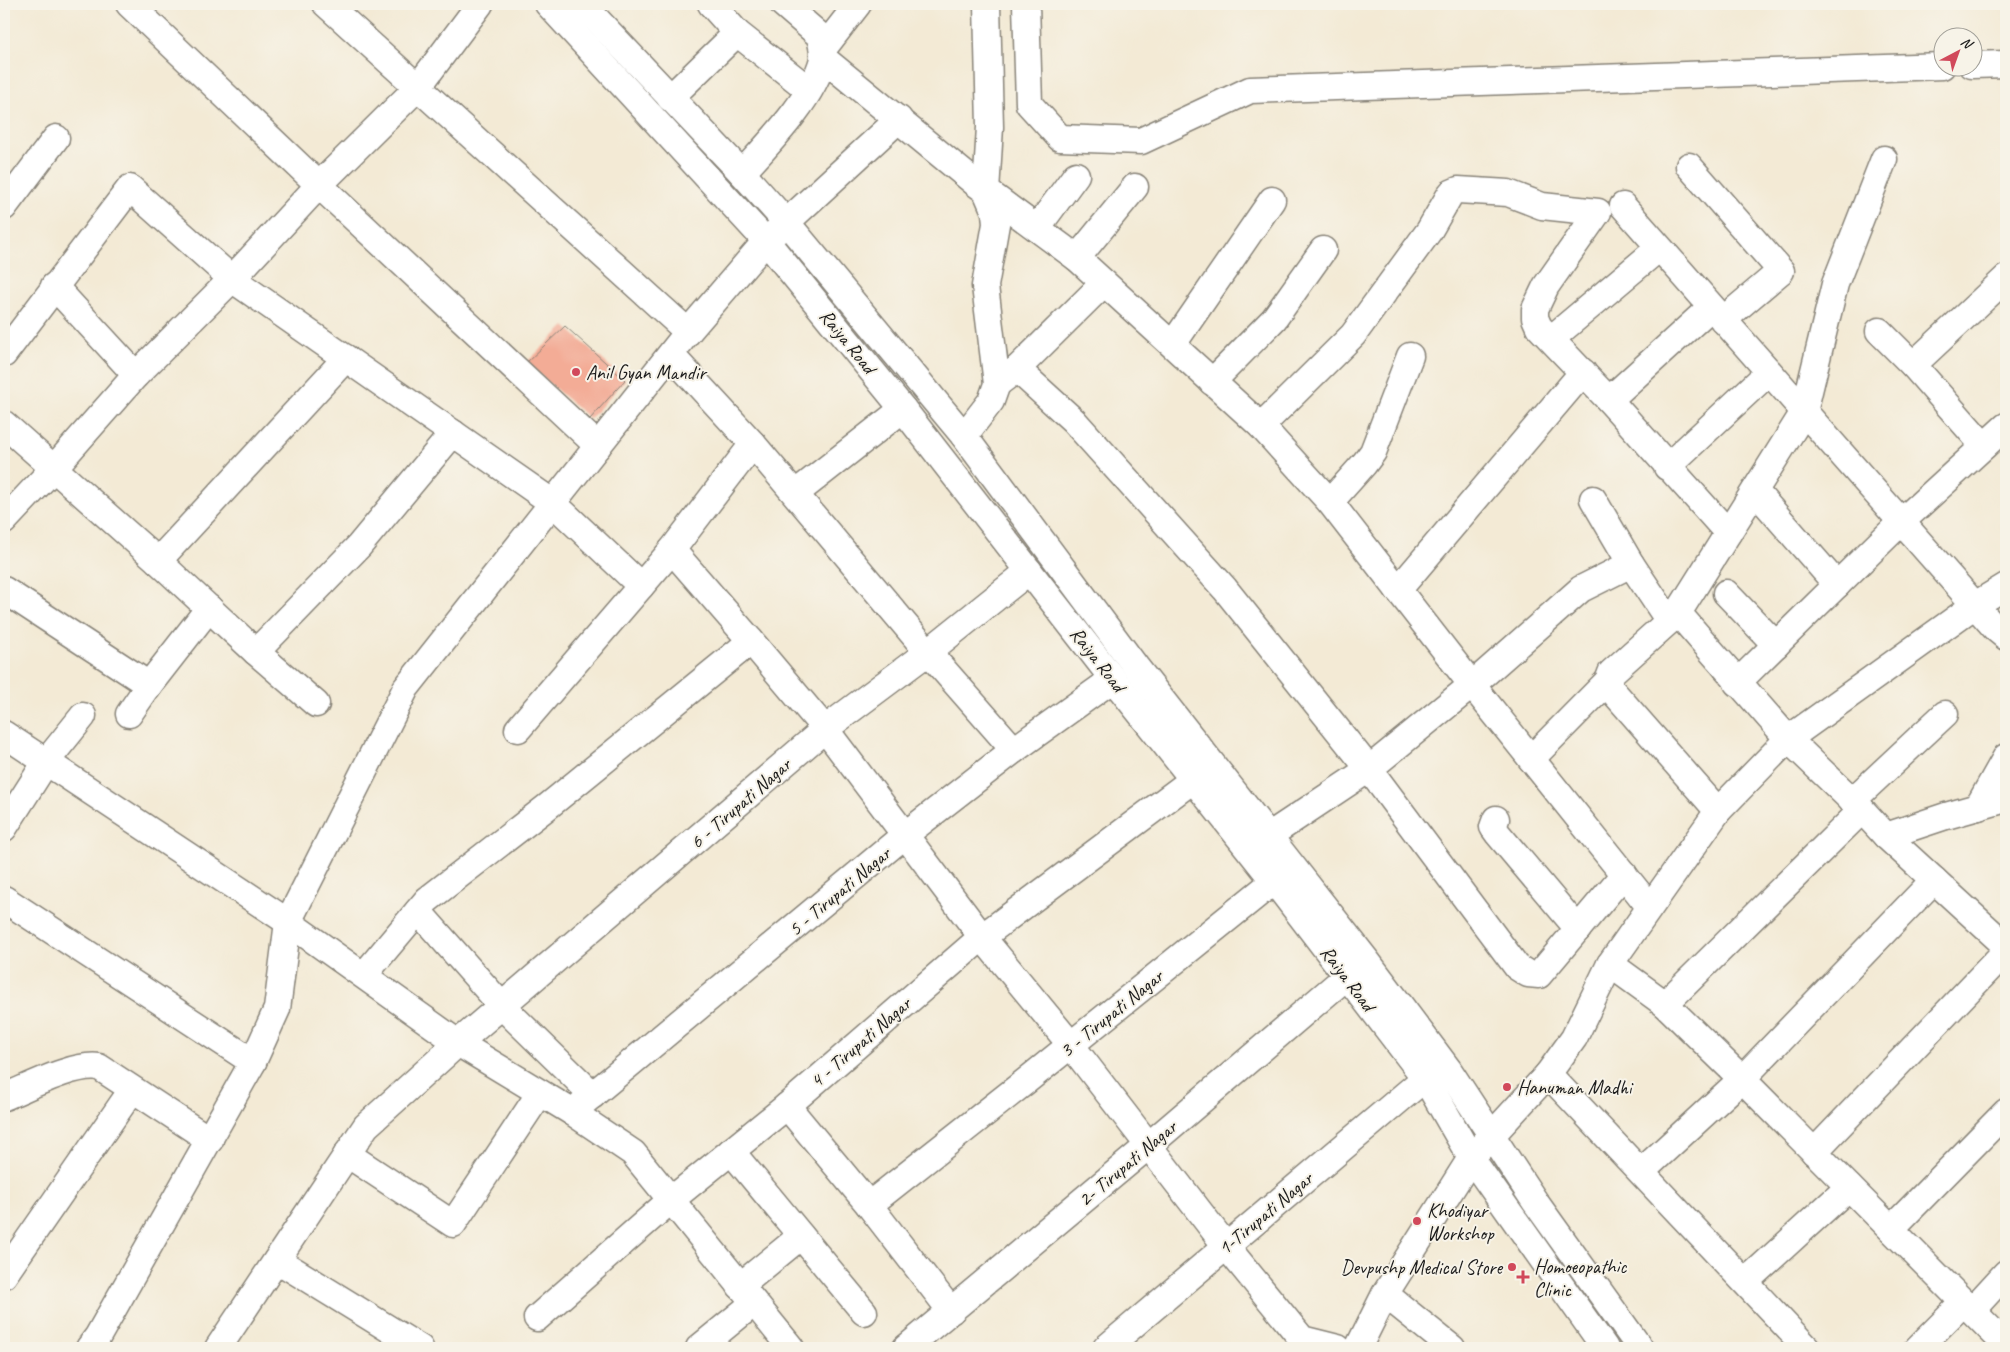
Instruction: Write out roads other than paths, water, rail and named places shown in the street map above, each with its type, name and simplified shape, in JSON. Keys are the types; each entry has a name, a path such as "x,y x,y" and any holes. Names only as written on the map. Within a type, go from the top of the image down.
{"street":[{"path":"129,4 598,446"},
{"path":"326,4 688,332"},
{"path":"4,521 136,375 232,279 319,185 418,87 480,4"},
{"name":"Raiya Road","path":"548,4 766,241 903,409 1194,780 1259,842 1367,961 1448,1069 1536,1203 1640,1348"},
{"name":"Raiya Road","path":"582,4 742,173 964,436 1136,667 1259,842 1274,881 1425,1078 1471,1158 1605,1348"},
{"path":"711,4 737,32 809,90"},
{"path":"783,4 820,36 823,54 898,119 986,191 1077,258 1261,426 1330,502 1472,685 1650,906"},
{"path":"742,173 786,124 809,90 823,54 858,4"},
{"path":"987,4 990,127 986,191 995,212 996,224 985,286 1007,376 1074,421 1225,589 1369,769 1517,966 1528,974 1540,974 1624,874"},
{"path":"1026,4 1029,104 1060,138 1141,141 1250,90 1932,66"},
{"path":"670,98 737,32"},
{"path":"1982,65 2006,64"},
{"path":"89,1348 98,1336 253,1062 277,1009 288,922 406,688 688,332 766,241 898,119"},
{"path":"4,207 56,138"},
{"path":"1531,759 1608,681 1611,673 1674,617 1804,412 1835,284 1884,159"},
{"path":"1609,400 1717,314 1781,271 1689,166"},
{"path":"1037,228 1076,175"},
{"path":"1077,258 1135,187"},
{"path":"4,354 130,188 232,279 553,503 641,586"},
{"path":"1261,426 1354,335 1429,231 1451,193 1458,190 1508,193 1542,206 1598,212 1546,286 1535,309 1535,318 1539,327 1609,400 1728,533"},
{"path":"1173,344 1272,200"},
{"path":"1624,206 1900,523 1995,628 2006,637"},
{"path":"1551,339 1660,248"},
{"path":"1212,382 1274,319 1323,250"},
{"path":"1913,365 2006,278"},
{"path":"964,436 991,401 1007,376 1104,283"},
{"path":"54,286 136,375"},
{"path":"1878,331 1913,365 1984,446"},
{"path":"671,355 754,444 928,652 1014,750"},
{"path":"1330,502 1373,452 1410,356"},
{"path":"158,561 346,358"},
{"path":"1398,590 1583,372"},
{"path":"1667,467 1769,372"},
{"path":"796,493 903,409"},
{"path":"4,424 316,704"},
{"path":"1737,683 1900,523 2006,426"},
{"path":"256,652 359,546 453,433"},
{"path":"518,728 672,550 754,444"},
{"path":"1755,491 1837,585"},
{"path":"1593,499 1631,564 1674,617 1788,739 1886,836 2006,946"},
{"path":"672,550 825,730 906,834 982,937 1071,1045 1226,1246 1297,1344 1338,1348"},
{"path":"1259,842 1369,769 1472,685 1581,589 1631,564"},
{"name":"6 - Tirupati Nagar","path":"218,1348 366,1126 458,1043 825,730 928,652 1029,571"},
{"path":"1358,1348 1385,1294 1471,1158 1548,1074 1574,1038 1610,964 1718,811 1788,739 1975,605 2006,586"},
{"path":"4,590 149,685"},
{"path":"1726,593 1776,645"},
{"path":"129,714 208,608"},
{"path":"364,975 427,900 547,807 751,641"},
{"name":"5 - Tirupati Nagar","path":"572,1112 906,834 1014,750 1114,679"},
{"path":"1608,681 1610,688 1718,811"},
{"path":"1665,1004 1945,714"},
{"path":"4,828 46,762 83,716"},
{"path":"4,734 288,922 458,1043 572,1112 633,1152 791,1348"},
{"path":"1978,806 2006,757"},
{"name":"4 - Tirupati Nagar","path":"537,1318 671,1200 787,1106 982,937 1194,780"},
{"path":"1886,836 1978,806 2006,799"},
{"path":"1496,819 1494,827 1498,834 1578,929"},
{"path":"1640,1172 1742,1080 1934,880"},
{"name":"3 - Tirupati Nagar","path":"868,1204 1071,1045 1274,881"},
{"path":"4,899 253,1062"},
{"path":"418,911 502,1006 593,1095"},
{"path":"1814,1152 2006,951"},
{"path":"1610,964 1665,1004 2006,1345"},
{"name":"2- Tirupati Nagar","path":"906,1348 1148,1146 1347,976"},
{"path":"4,1096 75,1068 99,1067 210,1140"},
{"path":"1548,1074 1807,1348"},
{"name":"1-Tirupati Nagar","path":"1106,1348 1425,1078"},
{"path":"4,1275 132,1090"},
{"path":"347,1154 453,1224 540,1093"},
{"path":"787,1106 868,1204 951,1310"},
{"path":"1891,1229 2006,1112"},
{"path":"731,1151 864,1312"},
{"path":"1745,1282 1849,1187"},
{"path":"699,1348 801,1236"},
{"path":"277,1260 420,1348"},
{"path":"1918,1348 2006,1273"},
{"path":"1385,1294 1452,1348"}],"place":[{"name":"Anil Gyan Mandir","path":"576,372"},
{"name":"Hanuman Madhi","path":"1507,1087"},
{"name":"Khodiyar Workshop","path":"1417,1221"},
{"name":"Devpushp Medical Store","path":"1512,1267"},
{"name":"Homoeopathic Clinic","path":"1523,1277"}]}
